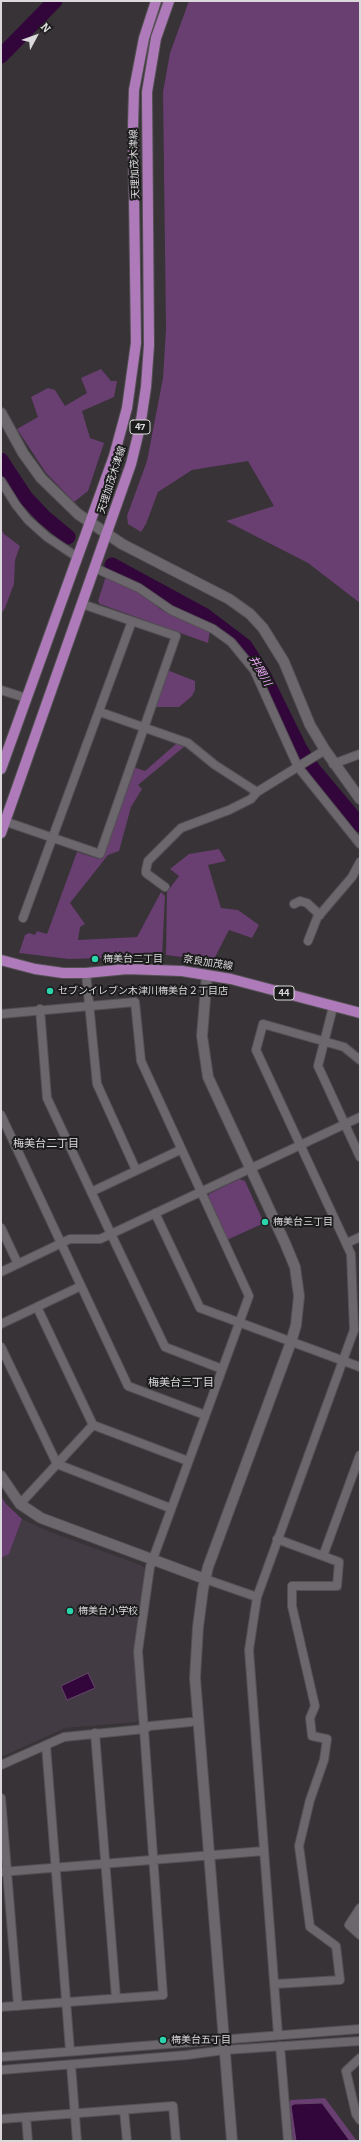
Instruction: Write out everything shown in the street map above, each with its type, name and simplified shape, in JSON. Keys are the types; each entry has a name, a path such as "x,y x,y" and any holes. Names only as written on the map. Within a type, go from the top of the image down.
{"main road":[{"name":"天理加茂木津線","path":"1,769 114,456 123,425 136,344 133,108 140,55 156,1"},
{"name":"天理加茂木津線","path":"1,833 3,821 95,568 131,464 146,387 149,338 145,110 152,56 170,1"},
{"name":"奈良加茂線","path":"1,960 35,969 86,973 155,969 182,971 231,979 360,1013"}],"street":[{"path":"1,413 23,453 41,478 64,503 122,544 229,599 250,614 263,628 275,645 321,753 333,764 360,799"},
{"path":"1,481 16,505 28,520 48,537 77,557"},
{"path":"95,568 139,588 171,610 213,628 231,642 254,670 298,767 360,844"},
{"path":"3,821 100,854 143,727 176,636 82,604"},
{"path":"23,918 54,838 132,621"},
{"path":"1,690 26,698"},
{"path":"100,712 188,743 215,765 257,792"},
{"path":"165,887 146,874 148,861 181,828 229,810 251,799 257,792 321,753"},
{"path":"333,764 360,754"},
{"path":"308,941 320,915 352,877 360,862"},
{"path":"294,904 300,900 307,903 320,915"},
{"path":"86,973 96,1084 136,1170"},
{"path":"207,975 202,1023 205,1064 213,1090 294,1267 299,1304 296,1325 291,1342 230,1504 205,1579 198,1627 195,1678 232,2141"},
{"path":"1,1014 40,1009 135,1002 141,1061 180,1150 249,1296 152,1559 138,1651 163,1995 1,2007"},
{"path":"333,1006 318,1066 360,1156"},
{"path":"40,1009 47,1098 165,1347 222,1369"},
{"path":"278,2035 276,1984 264,1851 249,1650 257,1597 354,1330 351,1254 256,1050 263,1024 344,1047 360,1060"},
{"path":"1,1115 128,1386 205,1415"},
{"path":"1,1272 74,1238 94,1239 111,1234 360,1117"},
{"path":"91,1192 180,1150"},
{"path":"155,1213 200,1308 360,1367"},
{"path":"1,1228 18,1264"},
{"path":"347,1243 360,1237"},
{"path":"1,1324 81,1286"},
{"path":"37,1307 93,1425 188,1461"},
{"path":"1,1347 57,1464 170,1508"},
{"path":"20,1504 93,1425"},
{"path":"323,1556 360,1455"},
{"path":"1,1476 20,1504 41,1518 257,1597"},
{"path":"276,1984 340,1980 336,1946 310,1927 299,1846 310,1800 324,1760 327,1739 312,1736 310,1718 315,1706 292,1606 292,1586 337,1586 339,1562 277,1539"},
{"path":"1,1765 64,1737 144,1729 150,1726 191,1722"},
{"path":"95,1733 116,1998"},
{"path":"46,1745 70,2051"},
{"path":"1,1798 4,1872 18,2006"},
{"path":"4,1872 264,1851"},
{"path":"360,1908 349,1925 360,1935"},
{"path":"353,1919 360,1924"},
{"path":"1,2070 71,2065 225,2045 278,2035 360,2029"},
{"path":"1,2057 70,2051 225,2045 280,2046 360,2042"},
{"path":"280,2046 288,2141"},
{"path":"360,2058 346,2072 356,2114 360,2120"},
{"path":"71,2065 77,2141"},
{"path":"1,2119 173,2106 176,2141"},
{"path":"124,2110 127,2141"},
{"path":"26,2117 28,2141"}],"shaded area":[{"path":"189,1 360,1 360,603 308,563 226,521 274,506 248,461 192,470 158,492 146,524 141,532 128,524 127,516 147,461 163,378 166,329 163,92 170,53"},
{"path":"101,369 111,381 117,381 114,397 82,411 90,438 104,443 88,491 74,502 46,473 17,429 38,417 31,397 48,388 55,390 65,406 87,393 81,378"},
{"path":"1,529 4,534 20,546 15,560 14,584 5,608 1,614"},
{"path":"106,576 144,594 160,609 210,630 208,643 100,604 98,601"},
{"path":"167,670 195,681 195,690 192,696 179,707 155,707"},
{"path":"177,743 185,746 138,785 142,789 131,807 119,851 108,855 70,903 85,924 80,927 78,940 137,937 161,892 165,896 162,956 69,959 19,953 25,935 29,933 35,935 37,931 47,934 77,852 99,859 133,767 145,771"},
{"path":"219,849 226,861 208,865 221,908 238,910 259,925 252,938 229,930 213,961 166,955 167,892 179,876 170,869 189,854"},
{"path":"239,1179 245,1181 264,1223 227,1240 207,1198 209,1194"},
{"path":"1,1496 6,1504 22,1519 9,1554 1,1558"},
{"name":"梅美台小学校","path":"22,1519 50,1532 143,1566 145,1571 134,1652 139,1718 136,1722 65,1728 1,1757 1,1558 9,1554"},
{"path":"88,1673 95,1688 67,1700 61,1686"},
{"path":"325,2098 357,2141 350,2141 322,2103 294,2104 291,2106 296,2141 291,2141 288,2104 291,2100"},
{"path":"322,2103 350,2141 296,2141 291,2106 294,2104"}],"waterway":[{"path":"1,56 55,1"},
{"name":"井関川","path":"1,460 26,498 44,517 68,537"},
{"name":"井関川","path":"112,565 204,615 245,646 264,676 300,749 313,769 360,825"}],"place":[{"name":"梅美台二丁目","path":"95,959"},
{"name":"セブンイレブン木津川梅美台２丁目店","path":"50,991"},
{"name":"梅美台三丁目","path":"265,1222"},
{"name":"梅美台小学校","path":"70,1611"},
{"name":"梅美台五丁目","path":"163,2040"}],"district":[{"name":"梅美台二丁目","path":"46,1144"},
{"name":"梅美台三丁目","path":"181,1383"}]}
